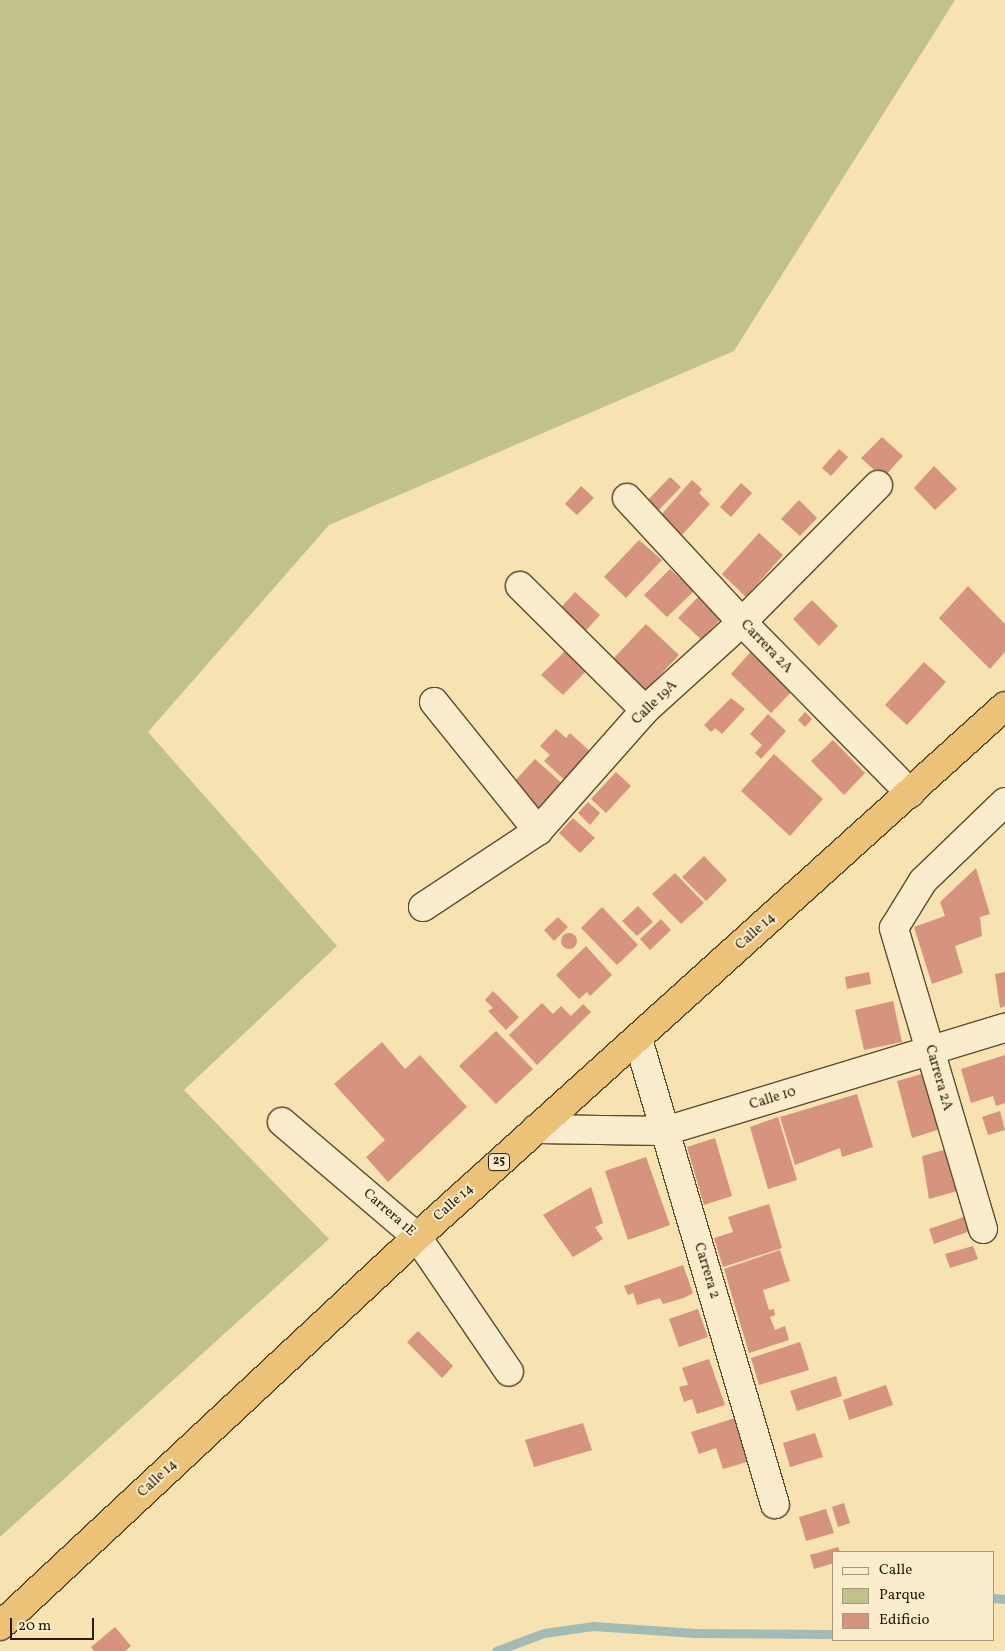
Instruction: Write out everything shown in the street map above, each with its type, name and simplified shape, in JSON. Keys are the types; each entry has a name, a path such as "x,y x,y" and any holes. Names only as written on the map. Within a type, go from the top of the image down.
{"highway":[{"name":"Calle 14","path":"0,1626 417,1237 1005,706"}],"street":[{"name":"Calle 19A","path":"423,907 538,831 645,710 742,622 878,485"},
{"name":"Carrera 2A","path":"627,498 742,622 910,793"},
{"path":"520,586 645,710"},
{"path":"434,702 538,831"},
{"name":"Carrera 2A","path":"982,1229 894,928 923,881 1005,802"},
{"name":"Calle 10","path":"536,1129 665,1131 1005,1028"},
{"name":"Carrera 2","path":"638,1039 775,1504"},
{"name":"Carrera 1E","path":"282,1122 417,1237 509,1372"}],"green space":[{"path":"0,0 955,0 734,351 329,525 148,732 337,946 184,1090 329,1239 0,1537"}],"building":[{"path":"882,437 903,456 883,478 861,458"},
{"path":"839,449 848,457 831,476 822,468"},
{"path":"934,466 957,489 935,510 914,488"},
{"path":"670,477 681,487 656,513 645,503"},
{"path":"692,480 702,489 699,493 710,504 681,536 660,516"},
{"path":"741,483 752,493 731,517 720,507"},
{"path":"581,486 594,498 577,515 565,504"},
{"path":"799,500 817,518 800,536 781,519"},
{"path":"759,533 783,555 746,597 722,574"},
{"path":"639,540 662,560 626,598 604,577"},
{"path":"670,569 694,591 667,617 644,595"},
{"path":"968,586 1005,624 1005,652 990,669 939,618"},
{"path":"575,592 600,615 581,636 556,613"},
{"path":"700,595 723,617 710,630 714,633 705,643 678,618"},
{"path":"812,600 838,626 819,646 793,619"},
{"path":"646,624 679,655 646,690 612,660"},
{"path":"754,648 795,688 771,713 731,674"},
{"path":"565,651 586,671 563,695 541,675"},
{"path":"924,662 946,682 907,725 885,705"},
{"path":"731,698 745,709 722,734 715,728 711,732 704,725"},
{"path":"805,712 812,719 805,727 798,720"},
{"path":"768,714 786,731 761,759 755,753 762,745 750,734"},
{"path":"556,729 566,738 570,733 595,756 569,784 544,761 550,755 540,746"},
{"path":"833,740 865,773 844,795 811,761"},
{"path":"774,754 823,799 790,836 741,791"},
{"path":"535,759 566,787 541,813 511,785"},
{"path":"616,772 631,786 606,813 591,799"},
{"path":"588,802 600,813 590,825 578,813"},
{"path":"573,818 595,838 580,853 559,833"},
{"path":"704,856 727,880 706,901 682,877"},
{"path":"976,868 990,914 980,917 982,936 955,946 963,973 932,984 914,927 945,916 940,902"},
{"path":"675,873 704,903 681,924 652,894"},
{"path":"638,906 653,922 637,936 622,921"},
{"path":"602,907 638,945 617,965 581,928"},
{"path":"558,917 568,927 554,941 544,930"},
{"path":"661,919 671,930 650,950 640,939"},
{"path":"566,933 572,933 577,938 575,947 566,949 561,944 561,938"},
{"path":"586,946 612,975 590,996 587,992 579,999 556,975"},
{"path":"869,972 871,984 847,989 845,977"},
{"path":"1005,972 1005,1006 1000,1008 995,974"},
{"path":"493,991 519,1017 506,1030 488,1011 493,1008 485,1000"},
{"path":"893,1001 902,1042 864,1050 855,1010"},
{"path":"542,1003 553,1014 561,1006 571,1016 583,1004 591,1012 537,1065 509,1035"},
{"path":"496,1031 533,1069 496,1104 459,1066"},
{"path":"382,1042 405,1069 420,1055 467,1107 388,1182 366,1157 385,1140 334,1084"},
{"path":"1005,1055 1005,1103 996,1106 993,1096 971,1103 961,1069"},
{"path":"929,1072 940,1129 912,1138 897,1081"},
{"path":"857,1094 873,1147 842,1157 840,1148 795,1165 780,1117"},
{"path":"1000,1111 1005,1130 988,1135 982,1117"},
{"path":"778,1117 797,1180 768,1189 750,1127"},
{"path":"715,1138 732,1196 704,1205 687,1147"},
{"path":"947,1149 957,1191 929,1199 922,1156"},
{"path":"646,1157 670,1225 628,1240 605,1171"},
{"path":"591,1187 603,1223 595,1227 603,1239 573,1257 543,1215"},
{"path":"769,1204 782,1248 723,1267 714,1238 733,1232 728,1217"},
{"path":"964,1217 970,1231 934,1244 929,1229"},
{"path":"973,1246 978,1259 950,1268 945,1254"},
{"path":"780,1250 790,1281 763,1290 769,1310 774,1309 775,1315 770,1317 775,1330 785,1326 789,1340 749,1353 724,1269"},
{"path":"683,1265 693,1293 684,1298 663,1304 660,1298 637,1305 633,1293 628,1295 624,1286"},
{"path":"698,1309 708,1337 679,1347 669,1319"},
{"path":"418,1331 453,1366 442,1378 407,1342"},
{"path":"800,1342 809,1370 759,1385 751,1358"},
{"path":"709,1359 725,1405 697,1414 692,1399 684,1402 679,1387 688,1385 682,1368"},
{"path":"836,1376 842,1396 797,1411 790,1391"},
{"path":"886,1385 893,1405 849,1420 843,1400"},
{"path":"735,1418 750,1461 723,1469 716,1448 699,1454 691,1432"},
{"path":"583,1423 592,1450 534,1467 525,1440"},
{"path":"815,1433 823,1457 790,1467 783,1443"},
{"path":"844,1503 850,1523 838,1527 832,1507"},
{"path":"826,1509 834,1533 806,1541 799,1517"},
{"path":"838,1547 840,1551 832,1551 832,1564 814,1569 810,1555"},
{"path":"115,1627 131,1646 125,1651 94,1651 91,1647"}],"waterway":[{"path":"995,1598 1005,1599"},
{"path":"496,1651 544,1633 593,1626 695,1633 832,1634"}]}
